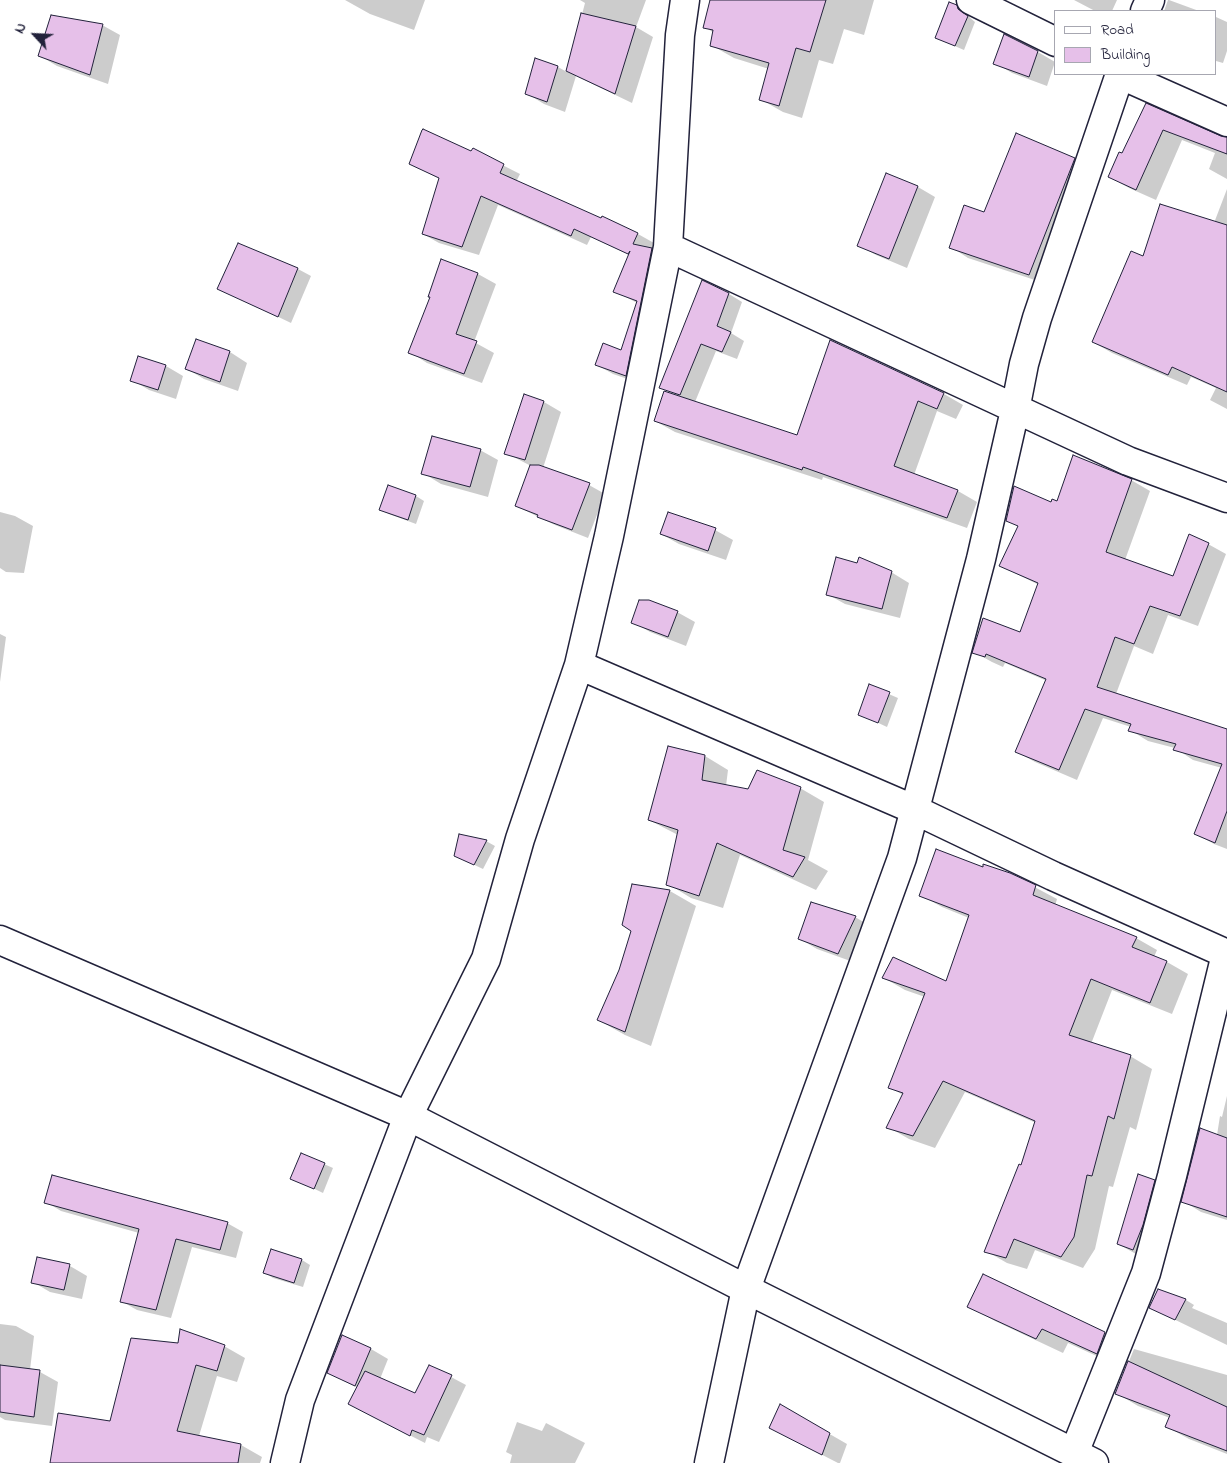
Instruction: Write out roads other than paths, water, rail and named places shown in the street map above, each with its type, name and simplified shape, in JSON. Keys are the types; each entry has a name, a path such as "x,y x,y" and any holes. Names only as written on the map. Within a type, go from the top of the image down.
{"street":[{"path":"285,1463 300,1400 408,1116 486,959 520,838 579,665 609,536 668,247 680,35 684,0"},
{"path":"971,0 1054,41"},
{"path":"709,1463 746,1289 902,858 981,559 1016,410 1024,364 1037,318 1120,75"},
{"path":"1122,75 1227,122"},
{"path":"668,247 1128,462 1227,498"},
{"path":"0,940 408,1116 746,1289 1084,1458 1146,1274 1226,954 1054,876 914,809 579,665"}]}
